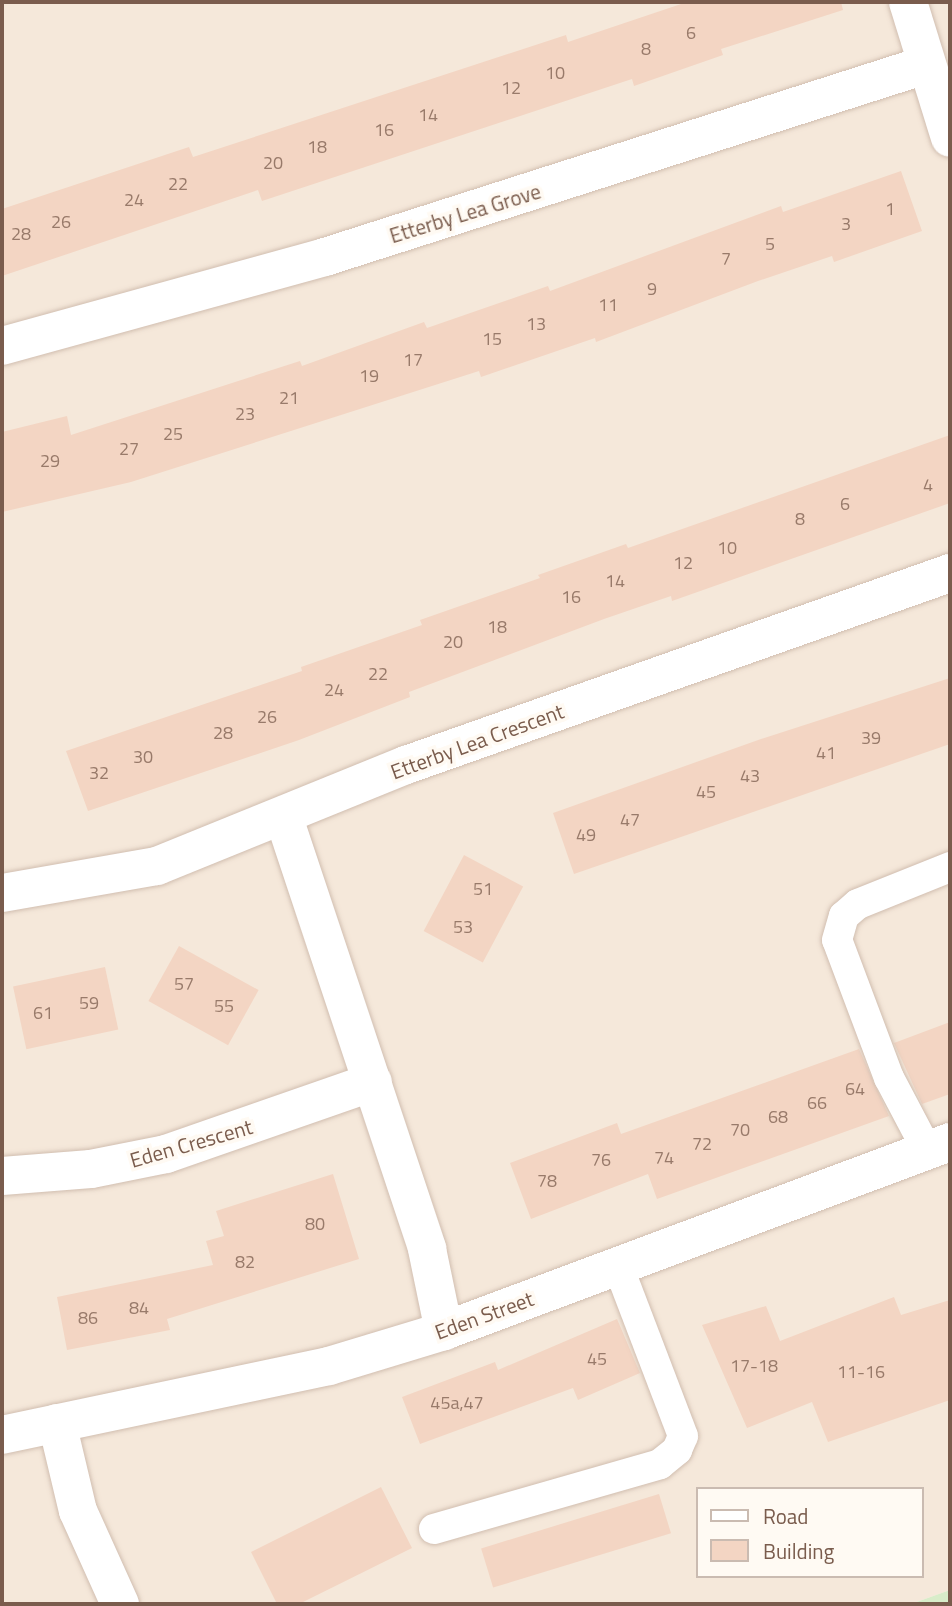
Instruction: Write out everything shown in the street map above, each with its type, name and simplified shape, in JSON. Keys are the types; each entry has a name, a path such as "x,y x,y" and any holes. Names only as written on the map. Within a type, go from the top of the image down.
{"street":[{"path":"908,2 925,65 950,138"},
{"name":"Etterby Lea Grove","path":"2,346 325,257 925,65"},
{"name":"Etterby Lea Crescent","path":"2,893 157,866 284,818 406,765 950,573"},
{"path":"284,818 428,1249 444,1331"},
{"name":"Eden Crescent","path":"2,1176 92,1169 166,1154 373,1082"},
{"name":"Eden Street","path":"2,1435 330,1366 444,1331 939,1146"},
{"path":"57,1423 78,1511 121,1604"}],"lane":[{"path":"939,1146 889,1078 836,940 844,916 858,904 950,867"},
{"path":"434,1529 660,1464 677,1450 683,1436 618,1266"}],"shaded area":[{"path":"2,2 950,2 950,1590 911,1604 2,1604"}],"green space":[{"path":"950,1590 950,1604 911,1604"}],"building":[{"path":"687,2 841,2 843,10 721,49 723,55 634,86 632,79 262,201 258,190 2,276 2,209 189,147 193,157 566,35 568,42"},
{"path":"901,171 922,231 834,262 832,256 758,281 596,342 595,338 481,377 479,371 131,482 2,512 2,432 67,416 71,435 300,361 302,366 424,322 427,328 548,286 550,291 781,206 783,212"},
{"path":"950,435 950,503 672,601 671,596 604,619 409,692 410,697 299,740 88,811 66,751 302,671 301,667 422,625 420,620 540,578 538,575 626,544 628,548"},
{"path":"950,678 950,744 574,874 553,813 761,739"},
{"path":"464,855 523,886 483,962 424,931"},
{"path":"179,946 259,990 228,1045 148,1001"},
{"path":"105,967 118,1030 26,1049 13,987"},
{"path":"950,1022 950,1094 922,1104 894,1043"},
{"path":"859,1049 889,1116 657,1199 648,1174 531,1219 510,1163 617,1123 621,1134"},
{"path":"333,1174 359,1259 167,1319 170,1330 67,1350 57,1297 213,1265 206,1241 224,1236 216,1211"},
{"path":"894,1297 901,1315 950,1300 950,1400 828,1442 812,1402 747,1428 702,1325 766,1306 780,1341"},
{"path":"617,1319 640,1373 578,1400 573,1388 420,1444 402,1397 495,1362 498,1370"},
{"path":"381,1487 412,1548 299,1604 277,1604 251,1552"},
{"path":"659,1494 671,1533 493,1588 481,1548"}]}
